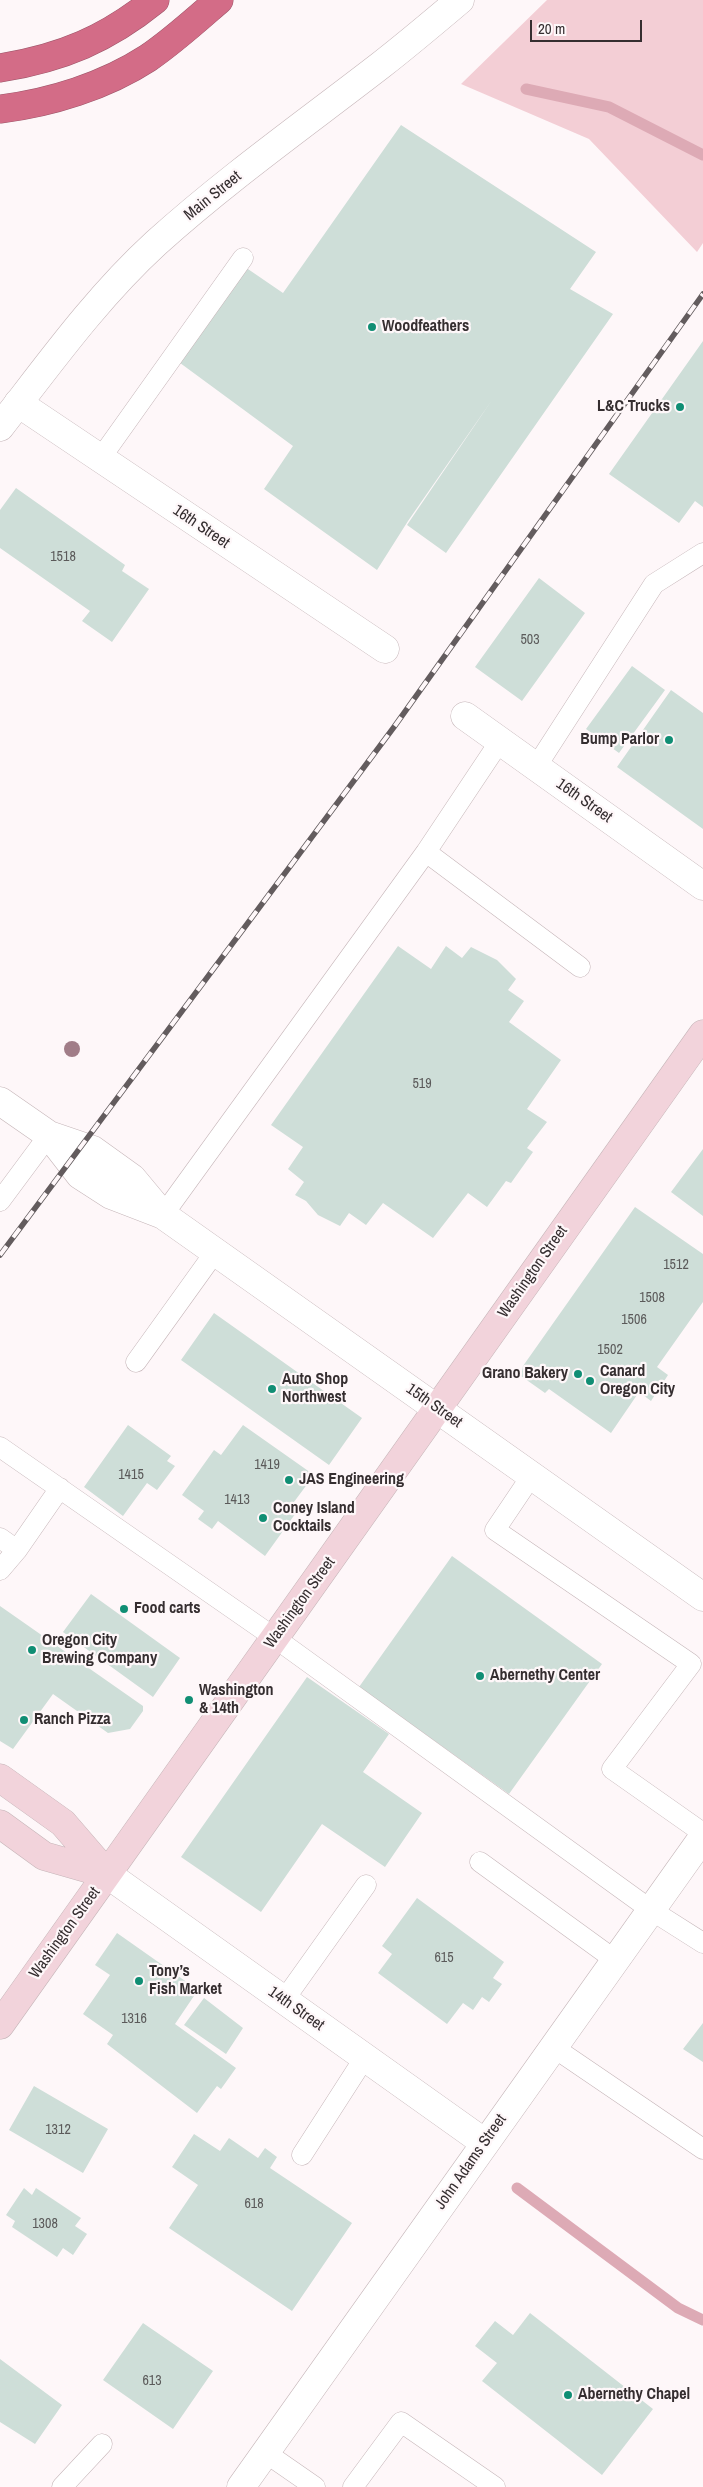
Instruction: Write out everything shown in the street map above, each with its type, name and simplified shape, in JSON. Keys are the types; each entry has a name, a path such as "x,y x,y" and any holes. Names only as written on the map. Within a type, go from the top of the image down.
{"highway":[{"path":"0,68 59,55 94,40 124,24 155,0"},
{"path":"0,109 63,96 107,79 147,59 219,0"}],"main road":[{"name":"Washington Street","path":"0,2025 703,1034"},
{"name":"14th Street","path":"0,1778 63,1823 107,1874"},
{"name":"14th Street","path":"0,1824 44,1856 107,1874"}],"street":[{"name":"Main Street","path":"0,427 47,364 111,288 156,244 278,144 383,64 460,0"},
{"name":"16th Street","path":"18,403 385,650"},
{"name":"16th Street","path":"465,716 703,886"},
{"name":"15th Street","path":"0,1101 49,1135 80,1175 111,1195 163,1215 532,1474 703,1597"},
{"name":"John Adams Street","path":"241,2487 703,1837"},
{"name":"14th Street","path":"107,1874 485,2143"}],"lane":[{"path":"100,459 243,258"},
{"path":"536,768 654,584 703,553"},
{"path":"163,1215 426,852 500,741"},
{"path":"426,852 580,967"},
{"path":"0,1201 49,1135"},
{"path":"136,1362 215,1252"},
{"path":"0,1447 275,1638 651,1910 703,1943"},
{"path":"532,1474 495,1530 691,1664 612,1769 703,1833"},
{"path":"0,1570 17,1550 60,1488"},
{"path":"0,1538 17,1550"},
{"path":"480,1862 616,1960"},
{"path":"284,2000 366,1886"},
{"path":"553,2047 703,2149"},
{"path":"302,2155 365,2057"},
{"path":"353,2487 401,2422 495,2487"},
{"path":"62,2487 102,2444"},
{"path":"266,2453 315,2487"}],"shaded area":[{"path":"547,0 703,0 703,243 697,252 589,139 461,84"}],"building":[{"name":"Woodfeathers","path":"401,125 596,252 570,289 613,314 446,553 407,525 492,400 408,521 377,570 264,489 293,446 176,360 245,267 283,293"},
{"name":"L&C Trucks","path":"703,341 703,507 695,501 679,523 609,474"},
{"path":"16,488 125,565 122,571 149,589 112,642 82,621 90,611 0,548 0,510"},
{"path":"539,578 585,613 522,701 475,667"},
{"path":"632,666 665,690 619,753 586,729"},
{"name":"Bump Parlor","path":"671,690 703,713 703,829 617,767"},
{"path":"398,946 431,969 446,946 462,958 471,947 497,960 516,979 508,990 524,1001 509,1022 561,1060 527,1109 547,1122 527,1148 533,1152 511,1183 506,1181 487,1207 468,1193 433,1238 383,1203 366,1225 349,1213 340,1226 318,1215 306,1201 295,1195 304,1182 288,1169 303,1147 271,1125"},
{"path":"703,1149 703,1216 671,1192"},
{"path":"635,1207 703,1254 703,1302 657,1367 668,1375 651,1401 639,1392 611,1433 549,1389 545,1393 521,1376 523,1366"},
{"name":"Auto Shop Northwest","path":"214,1313 362,1418 329,1465 181,1360"},
{"path":"128,1425 171,1456 167,1461 175,1466 157,1490 147,1483 123,1516 84,1487"},
{"path":"243,1425 314,1475 291,1506 298,1510 265,1556 218,1521 212,1529 198,1519 204,1511 182,1495 214,1450 221,1455"},
{"name":"Abernethy Center","path":"452,1556 602,1664 509,1794 359,1687"},
{"path":"91,1594 180,1658 153,1697 63,1632"},
{"name":"Oregon City Brewing Company","path":"0,1606 143,1706 143,1711 130,1729 108,1733 53,1694 13,1749 0,1741"},
{"path":"307,1677 389,1734 363,1772 422,1813 385,1867 322,1824 261,1912 181,1857"},
{"path":"417,1898 504,1962 493,1978 502,1984 489,2002 482,1997 473,2010 463,2003 447,2024 378,1973 392,1954 382,1946"},
{"path":"117,1933 198,1990 175,2024 236,2068 221,2089 217,2086 197,2113 107,2044 113,2035 83,2014 110,1975 95,1965"},
{"path":"204,1998 243,2028 226,2054 184,2025"},
{"path":"703,2023 703,2062 683,2049"},
{"path":"34,2086 108,2129 83,2173 9,2130"},
{"path":"194,2134 220,2151 229,2138 258,2158 265,2148 277,2157 270,2168 352,2223 292,2311 169,2228 198,2185 172,2167"},
{"path":"24,2188 32,2195 36,2188 81,2218 75,2226 87,2234 73,2255 63,2248 57,2257 12,2227 15,2221 6,2215"},
{"name":"Abernethy Chapel","path":"530,2313 653,2409 602,2475 482,2381 497,2363 475,2346 495,2321 513,2335"},
{"path":"143,2323 213,2371 173,2429 103,2380"},
{"path":"0,2359 62,2405 35,2444 0,2422"}],"waterway":[{"path":"526,89 609,107 703,155"},
{"path":"517,2188 678,2308 703,2320"}],"railway":[{"path":"0,1255 394,727 703,294"}],"place":[{"name":"Woodfeathers","path":"372,327"},
{"name":"L&C Trucks","path":"680,407"},
{"name":"Bump Parlor","path":"669,740"},
{"name":"Grano Bakery","path":"578,1374"},
{"name":"Canard Oregon City","path":"590,1381"},
{"name":"Auto Shop Northwest","path":"272,1389"},
{"name":"JAS Engineering","path":"289,1480"},
{"name":"Coney Island Cocktails","path":"263,1518"},
{"name":"Food carts","path":"124,1609"},
{"name":"Oregon City Brewing Company","path":"32,1650"},
{"name":"Abernethy Center","path":"480,1676"},
{"name":"Washington & 14th","path":"189,1700"},
{"name":"Ranch Pizza","path":"24,1720"},
{"name":"Tony’s Fish Market","path":"139,1981"},
{"name":"Abernethy Chapel","path":"568,2395"}]}
